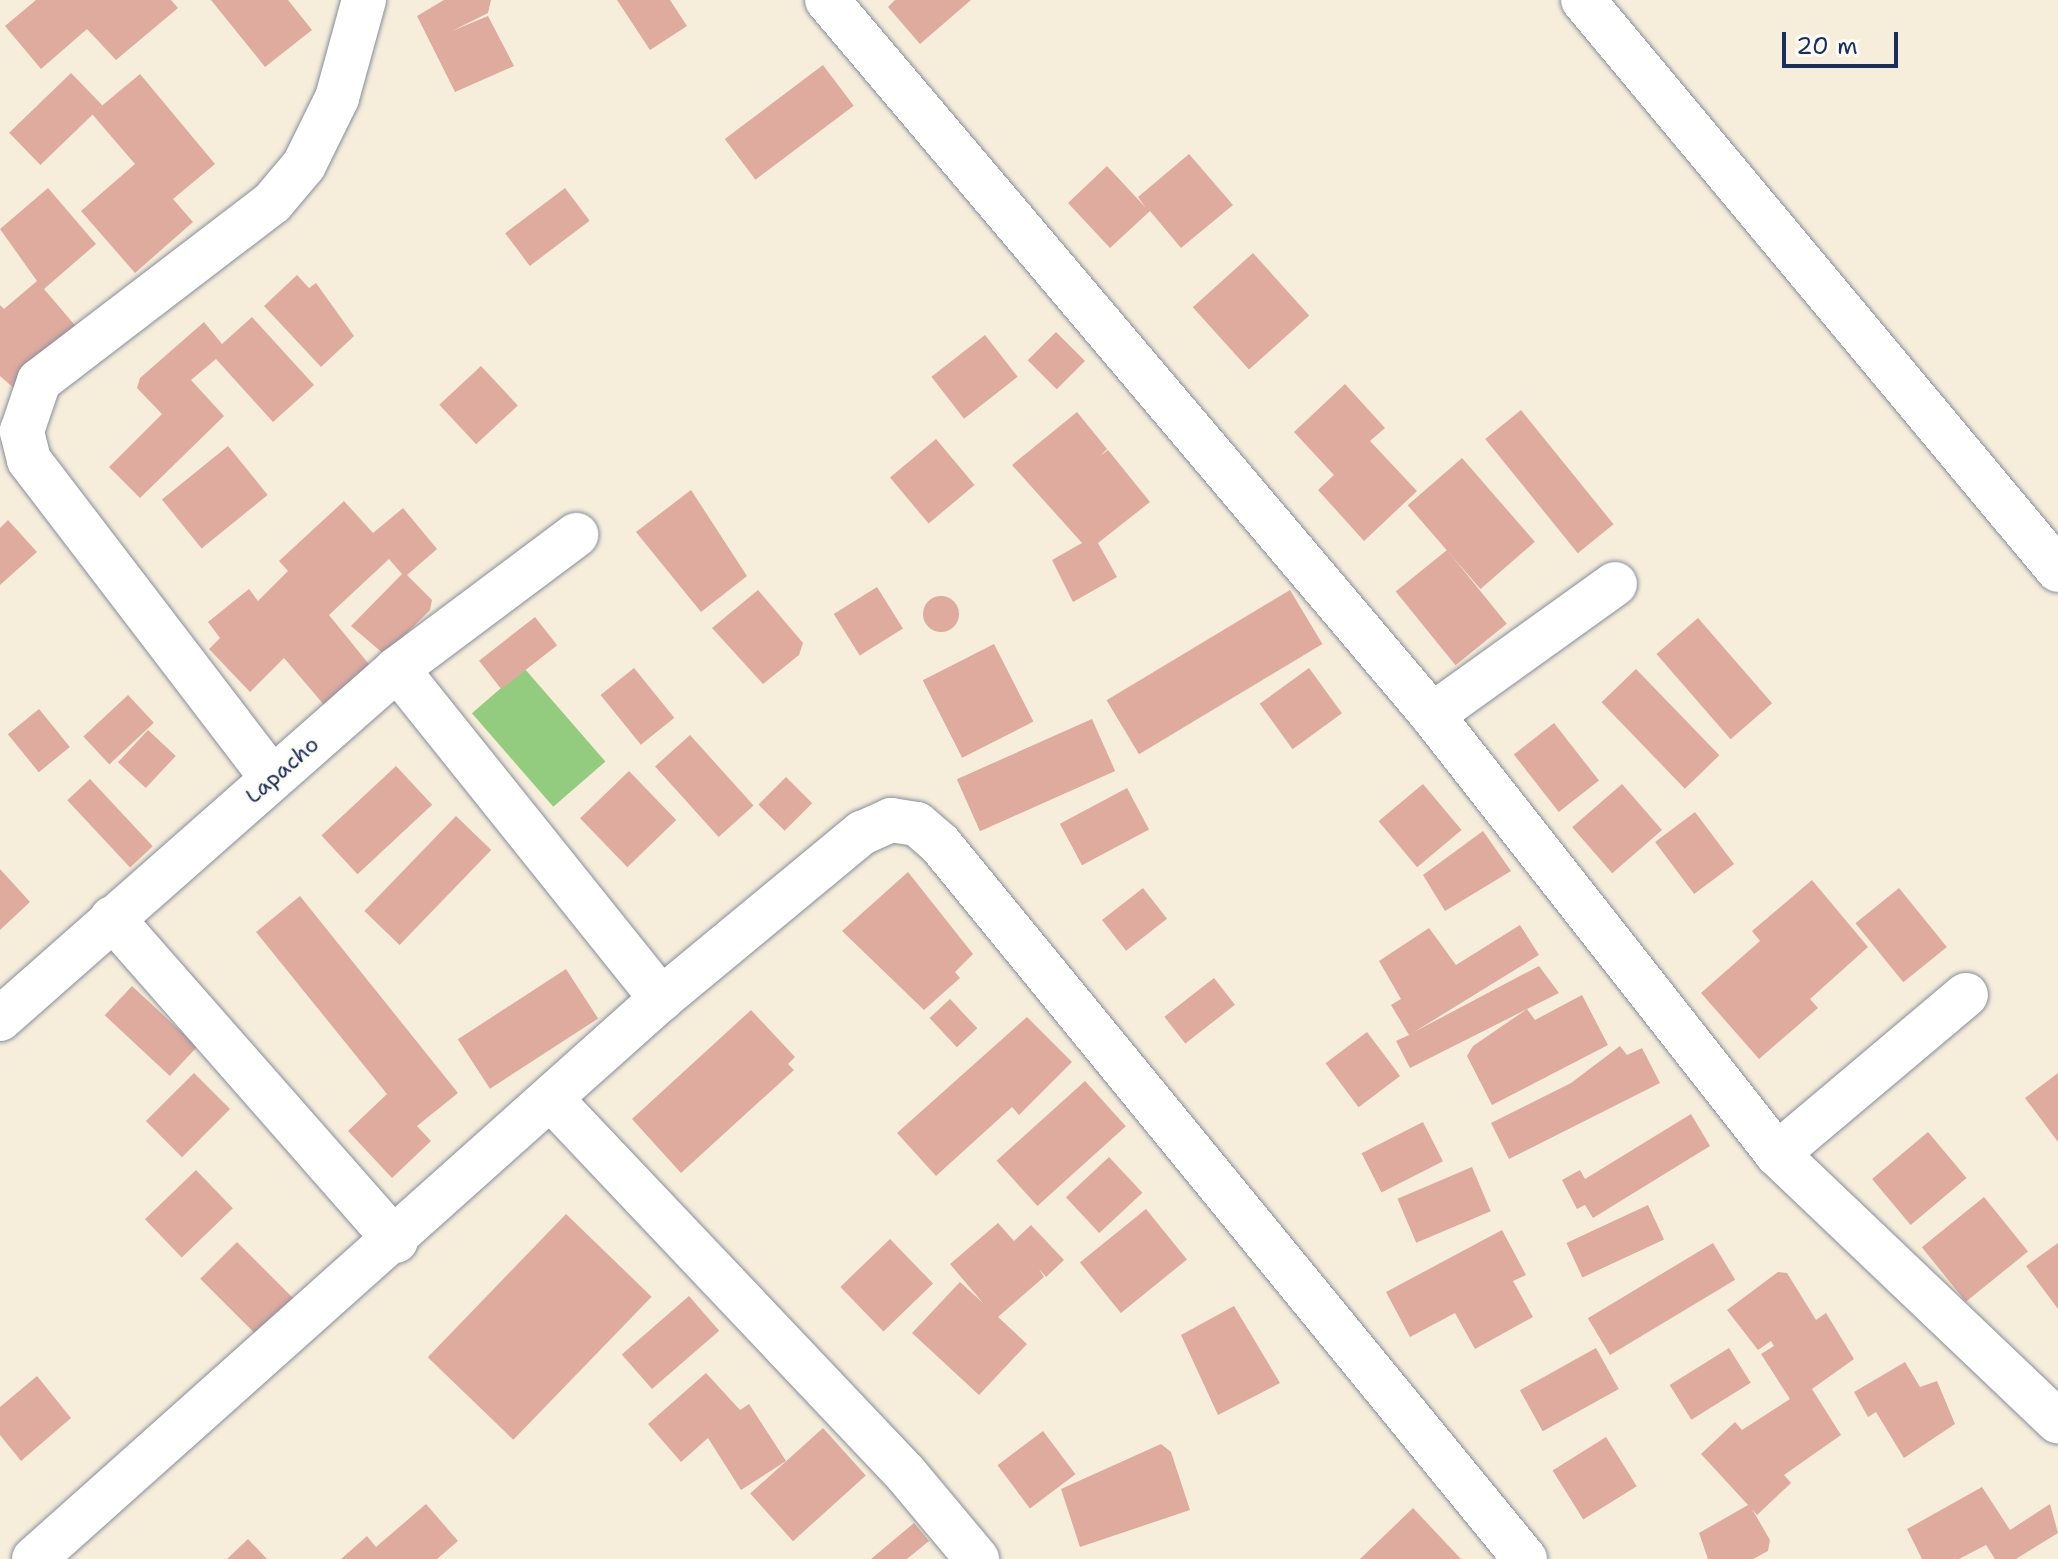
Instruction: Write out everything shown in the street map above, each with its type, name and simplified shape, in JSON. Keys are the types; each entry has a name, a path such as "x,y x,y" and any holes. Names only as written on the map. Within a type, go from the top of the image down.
{"street":[{"path":"272,778 29,460 22,431 39,381 272,203 304,165 337,98 364,0"},
{"path":"827,0 1432,715 1777,1154 2058,1422"},
{"path":"1583,0 2058,570"},
{"name":"Lapacho","path":"0,1019 397,669 576,535"},
{"path":"1432,715 1615,584"},
{"path":"397,669 661,999"},
{"path":"34,1559 396,1241 661,999 862,833 891,820 917,824 1135,1074 1525,1559"},
{"path":"112,918 396,1241"},
{"path":"1777,1154 1966,995"},
{"path":"551,1099 977,1559"}],"green space":[{"path":"524,668 605,762 553,807 472,713"}],"building":[{"path":"36,0 171,0 178,8 116,60 87,29 41,69 5,26"},
{"path":"211,0 288,0 312,30 265,67"},
{"path":"444,0 491,0 488,13 452,31 488,16 514,66 455,92 417,16"},
{"path":"617,0 670,0 687,26 650,50"},
{"path":"895,0 971,0 920,44 888,7"},
{"path":"823,65 854,106 755,180 725,139"},
{"path":"71,73 102,105 40,165 9,133"},
{"path":"140,74 215,164 173,199 193,222 135,273 81,211 135,164 92,114"},
{"path":"1189,154 1233,205 1181,248 1150,211 1110,248 1068,203 1107,166 1146,208 1138,197"},
{"path":"48,188 96,244 44,289 79,330 16,390 0,376 0,305 4,309 37,281 0,229"},
{"path":"565,188 590,221 530,266 505,233"},
{"path":"1253,253 1309,315 1249,370 1193,307"},
{"path":"297,275 309,288 316,283 354,336 321,367 264,306"},
{"path":"252,317 314,385 273,422 216,359 191,380 224,416 140,498 109,467 162,414 137,388 140,378 204,322 222,344"},
{"path":"1056,332 1085,361 1057,389 1028,360"},
{"path":"985,335 1018,377 964,419 931,377"},
{"path":"481,366 518,405 476,444 439,405"},
{"path":"1345,384 1385,428 1370,441 1417,491 1364,541 1318,490 1334,475 1294,432"},
{"path":"1521,410 1614,524 1578,553 1485,439"},
{"path":"1077,412 1107,449 1100,456 1108,450 1150,502 1098,543 1117,577 1073,602 1052,560 1082,543 1012,465"},
{"path":"936,439 975,485 929,524 890,478"},
{"path":"228,446 268,495 202,548 162,499"},
{"path":"1462,458 1535,542 1480,589 1408,505"},
{"path":"691,490 747,576 701,612 636,532"},
{"path":"344,501 373,533 403,508 437,549 407,575 432,600 430,610 385,655 351,626 402,574 389,559 329,615 372,668 325,706 284,658 250,692 209,649 220,638 208,622 249,589 258,601 288,571 279,561"},
{"path":"8,520 37,552 0,585 0,528"},
{"path":"1447,550 1507,624 1455,665 1396,592"},
{"path":"877,587 903,629 860,656 834,614"},
{"path":"758,590 803,643 799,655 763,684 712,628"},
{"path":"1290,590 1322,644 1139,754 1107,700"},
{"path":"941,596 954,601 959,614 954,627 941,632 928,627 923,614 928,601"},
{"path":"535,617 557,645 501,689 479,661"},
{"path":"1698,618 1772,703 1731,739 1656,654"},
{"path":"994,644 1033,722 962,758 923,680"},
{"path":"634,668 674,718 641,745 601,695"},
{"path":"1309,668 1342,713 1293,749 1260,704"},
{"path":"1636,669 1719,755 1685,789 1601,702"},
{"path":"128,695 154,723 109,764 83,737"},
{"path":"39,709 70,747 39,772 8,734"},
{"path":"1092,719 1115,771 980,831 957,779"},
{"path":"1554,723 1599,781 1559,812 1514,754"},
{"path":"148,730 176,756 146,788 118,762"},
{"path":"690,735 754,806 719,837 655,766"},
{"path":"396,766 432,805 358,874 321,836"},
{"path":"629,771 676,820 627,867 580,818"},
{"path":"786,777 812,803 785,831 758,805"},
{"path":"90,779 153,846 130,867 67,800"},
{"path":"1423,784 1462,830 1417,867 1379,821"},
{"path":"1622,784 1662,830 1612,873 1572,827"},
{"path":"1127,788 1149,829 1082,865 1060,824"},
{"path":"1695,812 1734,864 1694,894 1655,842"},
{"path":"456,816 491,850 400,945 364,911"},
{"path":"1483,831 1511,871 1445,911 1423,875"},
{"path":"0,869 30,902 0,930"},
{"path":"908,872 973,954 955,972 960,978 924,1010 842,931"},
{"path":"1812,880 1868,947 1810,999 1818,1008 1759,1059 1701,993 1760,941 1752,931"},
{"path":"1143,888 1167,919 1126,951 1102,920"},
{"path":"1899,888 1947,947 1903,982 1855,923"},
{"path":"300,896 458,1093 417,1126 431,1141 392,1178 348,1131 387,1094 256,932"},
{"path":"1520,925 1539,955 1414,1032 1539,966 1559,993 1410,1068 1396,1041 1409,1035 1391,1005 1401,999 1379,961 1429,928 1456,965"},
{"path":"566,969 598,1018 490,1089 458,1039"},
{"path":"1214,978 1235,1005 1185,1044 1164,1017"},
{"path":"132,986 197,1047 170,1076 105,1015"},
{"path":"1582,995 1608,1045 1492,1105 1467,1056 1473,1046 1527,1009 1535,1020"},
{"path":"950,999 977,1028 957,1047 930,1018"},
{"path":"751,1010 795,1057 788,1064 794,1070 681,1173 632,1119"},
{"path":"1027,1017 1072,1062 1019,1115 1012,1107 936,1176 897,1133"},
{"path":"1367,1032 1400,1076 1359,1107 1325,1063"},
{"path":"1620,1046 1627,1055 1642,1048 1660,1083 1509,1159 1491,1123 1571,1083"},
{"path":"194,1073 230,1109 182,1157 146,1121"},
{"path":"2058,1073 2058,1142 2025,1098"},
{"path":"1085,1081 1126,1126 1037,1206 997,1161"},
{"path":"1691,1114 1710,1146 1593,1218 1585,1205 1577,1209 1562,1180 1580,1170 1585,1179"},
{"path":"1423,1122 1443,1161 1381,1193 1362,1153"},
{"path":"1928,1132 1967,1178 1911,1225 1872,1179"},
{"path":"1109,1157 1142,1193 1099,1233 1066,1197"},
{"path":"1472,1167 1491,1211 1416,1243 1397,1199"},
{"path":"196,1170 233,1208 182,1257 145,1219"},
{"path":"1984,1197 2028,1251 1966,1302 1922,1247"},
{"path":"1648,1205 1664,1239 1582,1277 1566,1243"},
{"path":"1146,1209 1187,1260 1121,1313 1080,1262"},
{"path":"566,1214 652,1297 513,1440 428,1357"},
{"path":"998,1223 1014,1241 1031,1225 1064,1260 1046,1277 1039,1269 1044,1277 998,1317 1027,1344 979,1395 912,1333 960,1282 983,1303 950,1264"},
{"path":"1502,1230 1526,1275 1513,1281 1533,1317 1475,1349 1455,1313 1410,1337 1386,1292"},
{"path":"890,1239 933,1284 883,1332 840,1287"},
{"path":"237,1242 303,1308 266,1345 200,1279"},
{"path":"1713,1243 1735,1280 1610,1355 1588,1318"},
{"path":"2058,1243 2058,1309 2026,1266"},
{"path":"1778,1272 1787,1273 1816,1320 1826,1313 1854,1359 1812,1389 1841,1435 1784,1475 1791,1483 1757,1515 1752,1509 1770,1540 1768,1551 1753,1559 1708,1559 1699,1533 1748,1505 1701,1454 1735,1422 1742,1430 1790,1399 1761,1354 1774,1346 1771,1341 1758,1350 1727,1310"},
{"path":"689,1296 719,1331 652,1389 622,1354"},
{"path":"1234,1306 1280,1383 1218,1415 1181,1335"},
{"path":"1596,1348 1619,1389 1543,1431 1520,1390"},
{"path":"1729,1348 1751,1383 1691,1420 1670,1385"},
{"path":"1905,1362 1920,1387 1937,1381 1955,1424 1904,1458 1876,1412 1868,1417 1854,1392"},
{"path":"706,1373 740,1410 749,1404 786,1461 741,1490 708,1438 681,1462 648,1424"},
{"path":"37,1376 71,1418 21,1461 0,1435 0,1407"},
{"path":"823,1428 866,1476 793,1541 750,1494"},
{"path":"1043,1431 1075,1474 1030,1508 997,1465"},
{"path":"1606,1437 1637,1486 1583,1520 1553,1470"},
{"path":"1161,1444 1171,1452 1190,1510 1080,1547 1061,1489"},
{"path":"1982,1487 2010,1530 2050,1504 2058,1533 2016,1559 1995,1559 1986,1545 1959,1559 1922,1559 1907,1529"},
{"path":"426,1504 458,1541 437,1559 341,1559 367,1536 376,1547"},
{"path":"1413,1508 1461,1559 1360,1559"},
{"path":"914,1523 929,1541 907,1559 871,1559"},
{"path":"248,1539 267,1559 227,1559"}]}
